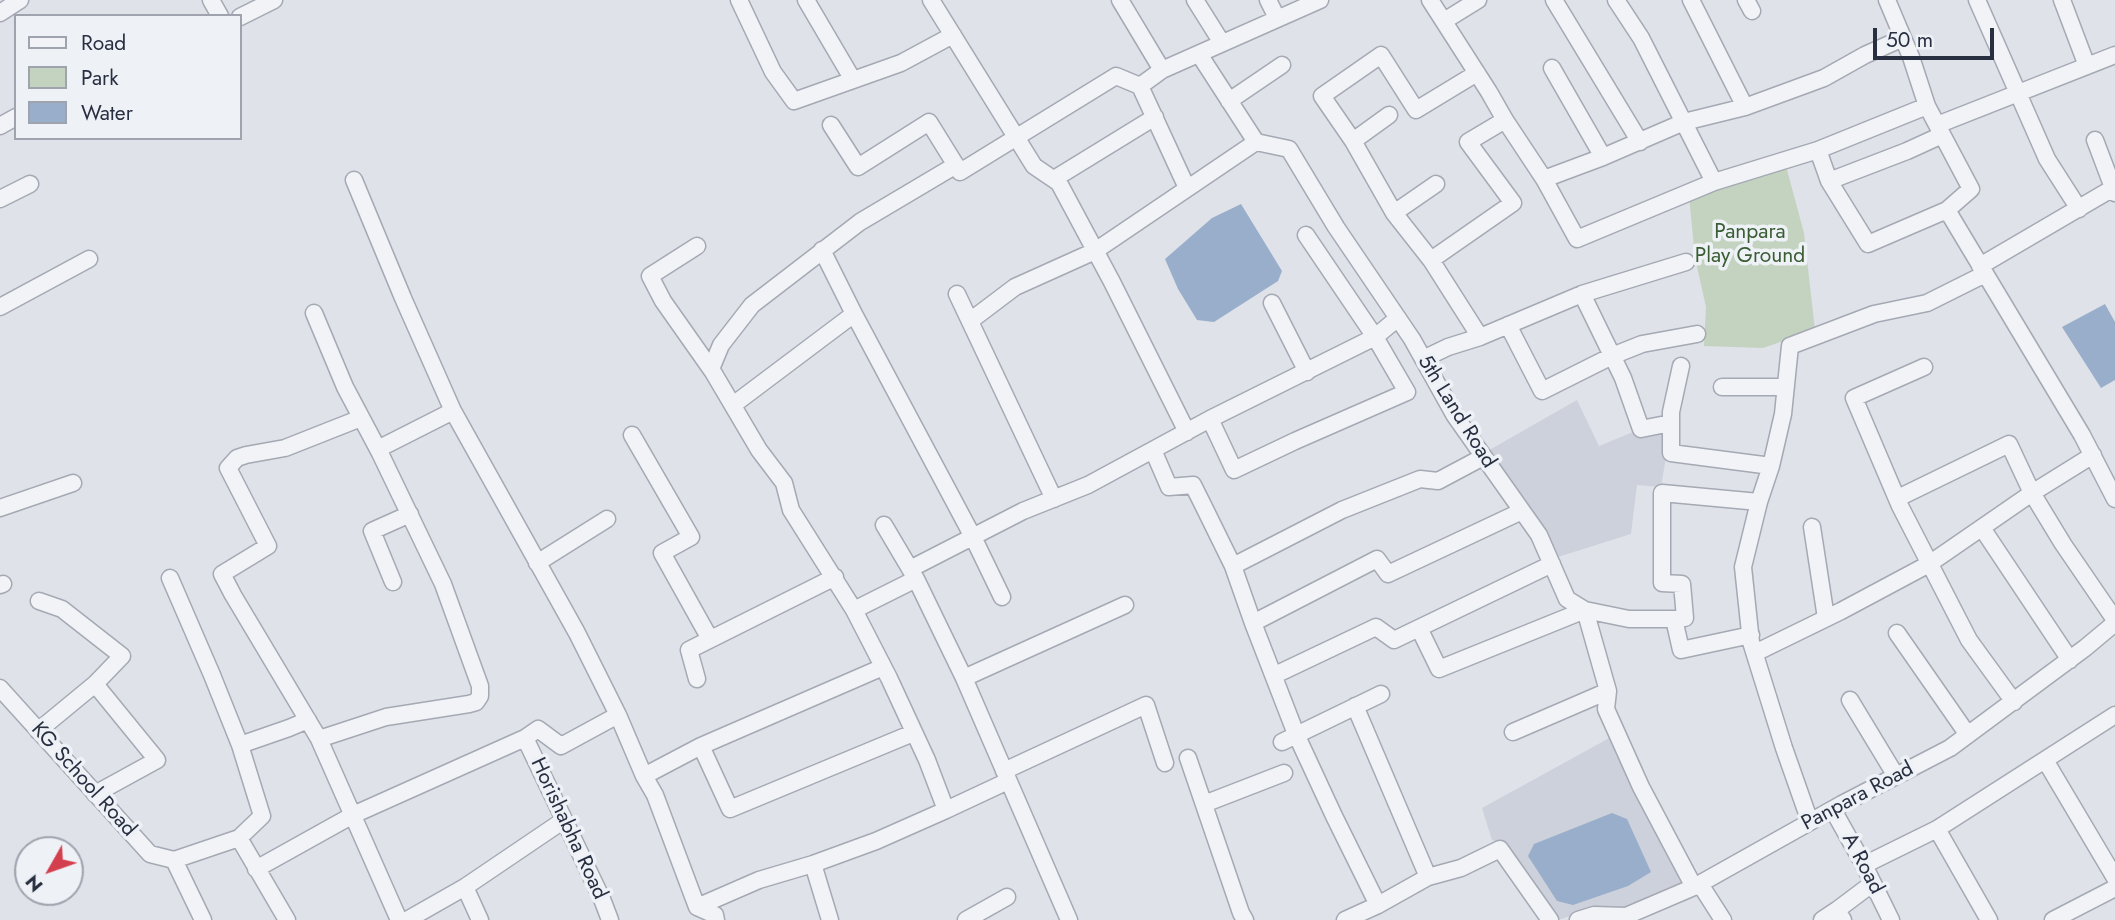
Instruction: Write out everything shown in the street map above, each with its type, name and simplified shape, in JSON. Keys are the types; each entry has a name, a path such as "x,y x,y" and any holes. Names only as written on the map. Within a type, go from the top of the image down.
{"street":[{"path":"0,13 20,0"},
{"path":"242,16 274,0"},
{"path":"739,0 773,72 794,101 901,63 953,35"},
{"path":"806,0 853,80"},
{"path":"931,0 1034,166 1059,183 1187,432"},
{"path":"1120,0 1163,70"},
{"path":"1195,0 1222,43"},
{"path":"1268,0 1277,18"},
{"path":"1140,86 1163,70 1320,0"},
{"path":"1430,0 1544,179 1577,239 1714,182 1818,150 1927,106"},
{"path":"1444,20 1478,0"},
{"path":"1554,0 1640,142"},
{"path":"1616,0 1641,38 1714,182"},
{"path":"1692,0 1745,107"},
{"path":"1818,150 1829,181 1868,244 1947,210 1971,189 1927,106 1888,0"},
{"path":"1977,0 2047,159 2078,209"},
{"path":"2062,0 2087,66"},
{"path":"1544,179 1684,122 1745,107 1824,78 1903,38"},
{"path":"970,321 1015,287 1095,251 1256,142 1199,54"},
{"path":"1477,73 1416,110 1381,54 1322,96 1353,141 1394,213 1431,260 1480,337"},
{"path":"1829,181 1907,151 1940,130 2017,94 2115,55"},
{"path":"1229,101 1282,65"},
{"path":"1552,68 1603,157"},
{"path":"831,125 858,167 929,122 960,172 1116,76 1140,86 1188,188"},
{"path":"1353,141 1388,115"},
{"path":"1054,179 1155,117"},
{"path":"1431,260 1513,203 1468,142 1505,120"},
{"path":"1810,822 1755,653 1744,567 1783,414 1790,346 1874,314 1927,303 2114,189 2095,141"},
{"name":"5th Land Road","path":"1256,142 1289,149 1336,227 1398,318 1455,416 1539,535 1567,599 1585,611 1608,691 1606,709 1626,754 1641,787 1697,885 1723,920"},
{"path":"711,369 721,345 752,304 860,222 956,165"},
{"path":"354,180 453,411 576,633 618,715 655,795 697,907 715,915 716,920"},
{"path":"0,199 30,184"},
{"path":"1394,213 1436,184"},
{"path":"1947,210 2093,455 2115,499"},
{"path":"1210,419 1234,470 1407,392 1375,337 1307,235"},
{"path":"697,246 650,276 663,301 711,369 759,450 785,483 791,510 835,577 883,667 927,761 946,810"},
{"path":"822,250 1002,597"},
{"path":"0,307 89,259"},
{"path":"1423,359 1582,294 1686,262"},
{"path":"957,294 1054,499"},
{"path":"1582,294 1623,378 1641,429 1671,423"},
{"path":"1272,303 1307,372"},
{"path":"314,313 345,387 443,584 480,686 481,696 476,702 469,704 386,717 319,739"},
{"path":"733,405 854,314"},
{"path":"854,610 973,537 1023,511 1088,485 1210,419 1375,337 1398,318"},
{"path":"1508,325 1542,391 1612,356 1643,344 1697,334"},
{"path":"1682,366 1671,412 1671,453 1771,466"},
{"path":"1924,368 1854,398 1900,506 1929,564 1969,640 2014,702"},
{"path":"1722,387 1786,387"},
{"path":"378,449 453,411"},
{"path":"361,418 285,448 237,458 228,468 268,546 222,574 319,739 399,920"},
{"path":"632,435 691,537 662,553 710,639"},
{"path":"1898,498 2009,444 2032,493 2115,622"},
{"path":"1153,450 1169,487 1193,485 1233,566 1275,675 1289,738 1334,817 1378,905"},
{"path":"1755,653 1929,564 2032,493 2093,455"},
{"path":"1233,566 1342,510 1420,479 1438,481 1483,457"},
{"path":"0,508 73,483"},
{"path":"1419,628 1439,670 1585,611 1629,619 1685,618 1682,584 1662,583 1662,493 1759,502"},
{"path":"1253,623 1377,559 1388,574 1522,511"},
{"path":"393,582 372,531 410,514"},
{"path":"537,563 607,519"},
{"path":"884,525 913,574 964,678 1069,920"},
{"path":"1812,527 1826,618"},
{"path":"1982,528 2070,660"},
{"path":"1275,675 1376,627 1394,640 1552,564"},
{"path":"697,679 689,650 835,577"},
{"path":"170,578 240,746 262,816 239,838 174,860 203,920"},
{"path":"38,731 95,684 122,656 62,609 39,601"},
{"path":"964,678 1125,605"},
{"path":"1674,619 1681,650 1751,635"},
{"name":"Panpara Road","path":"1578,920 1594,915 1626,916 1697,885 1950,748 2070,660 2115,622"},
{"path":"1897,633 1968,735"},
{"path":"644,776 701,747 883,667"},
{"path":"95,684 157,760 95,794"},
{"name":"KG School Road","path":"0,688 150,854 174,860"},
{"path":"1514,732 1608,691"},
{"path":"1289,738 1381,694"},
{"path":"1850,700 1896,776"},
{"path":"697,907 758,880 876,841 946,810 1006,776 1146,705 1165,763"},
{"path":"1355,706 1428,877"},
{"path":"256,869 353,815 525,738 538,729 561,746 618,715"},
{"path":"1864,865 1937,829 2115,715"},
{"path":"240,746 308,720"},
{"path":"701,747 730,810 913,733"},
{"name":"Horishabha Road","path":"525,738 610,920"},
{"path":"1188,758 1245,920"},
{"path":"2045,760 2115,878"},
{"path":"1204,804 1283,773"},
{"name":"A Road","path":"1833,810 1891,920"},
{"path":"407,920 465,887 564,820"},
{"path":"1937,829 1989,920"},
{"path":"239,838 287,920"},
{"path":"1345,920 1428,877 1461,868 1500,849 1550,920"},
{"path":"813,864 830,920"},
{"path":"1822,920 1840,915 1873,883"},
{"path":"465,887 480,920"},
{"path":"2053,920 2115,888"},
{"path":"967,920 1007,897"}],"shaded area":[{"path":"1577,400 1599,446 1633,432 1665,430 1666,457 1661,487 1637,485 1631,534 1558,557 1543,531 1484,453"},
{"path":"1613,736 1685,883 1625,911 1595,908 1558,920 1529,900 1506,845 1492,840 1482,808"}],"green space":[{"name":"Panpara Play Ground","path":"1786,166 1804,233 1815,330 1763,348 1704,346 1706,307 1695,258 1689,196"}],"water":[{"path":"1241,204 1282,271 1278,281 1214,322 1197,320 1178,289 1165,259 1212,218"},
{"path":"2105,304 2115,322 2115,380 2101,388 2062,327"},
{"path":"1612,813 1627,819 1651,872 1628,886 1573,905 1557,901 1528,856 1534,844"}]}
